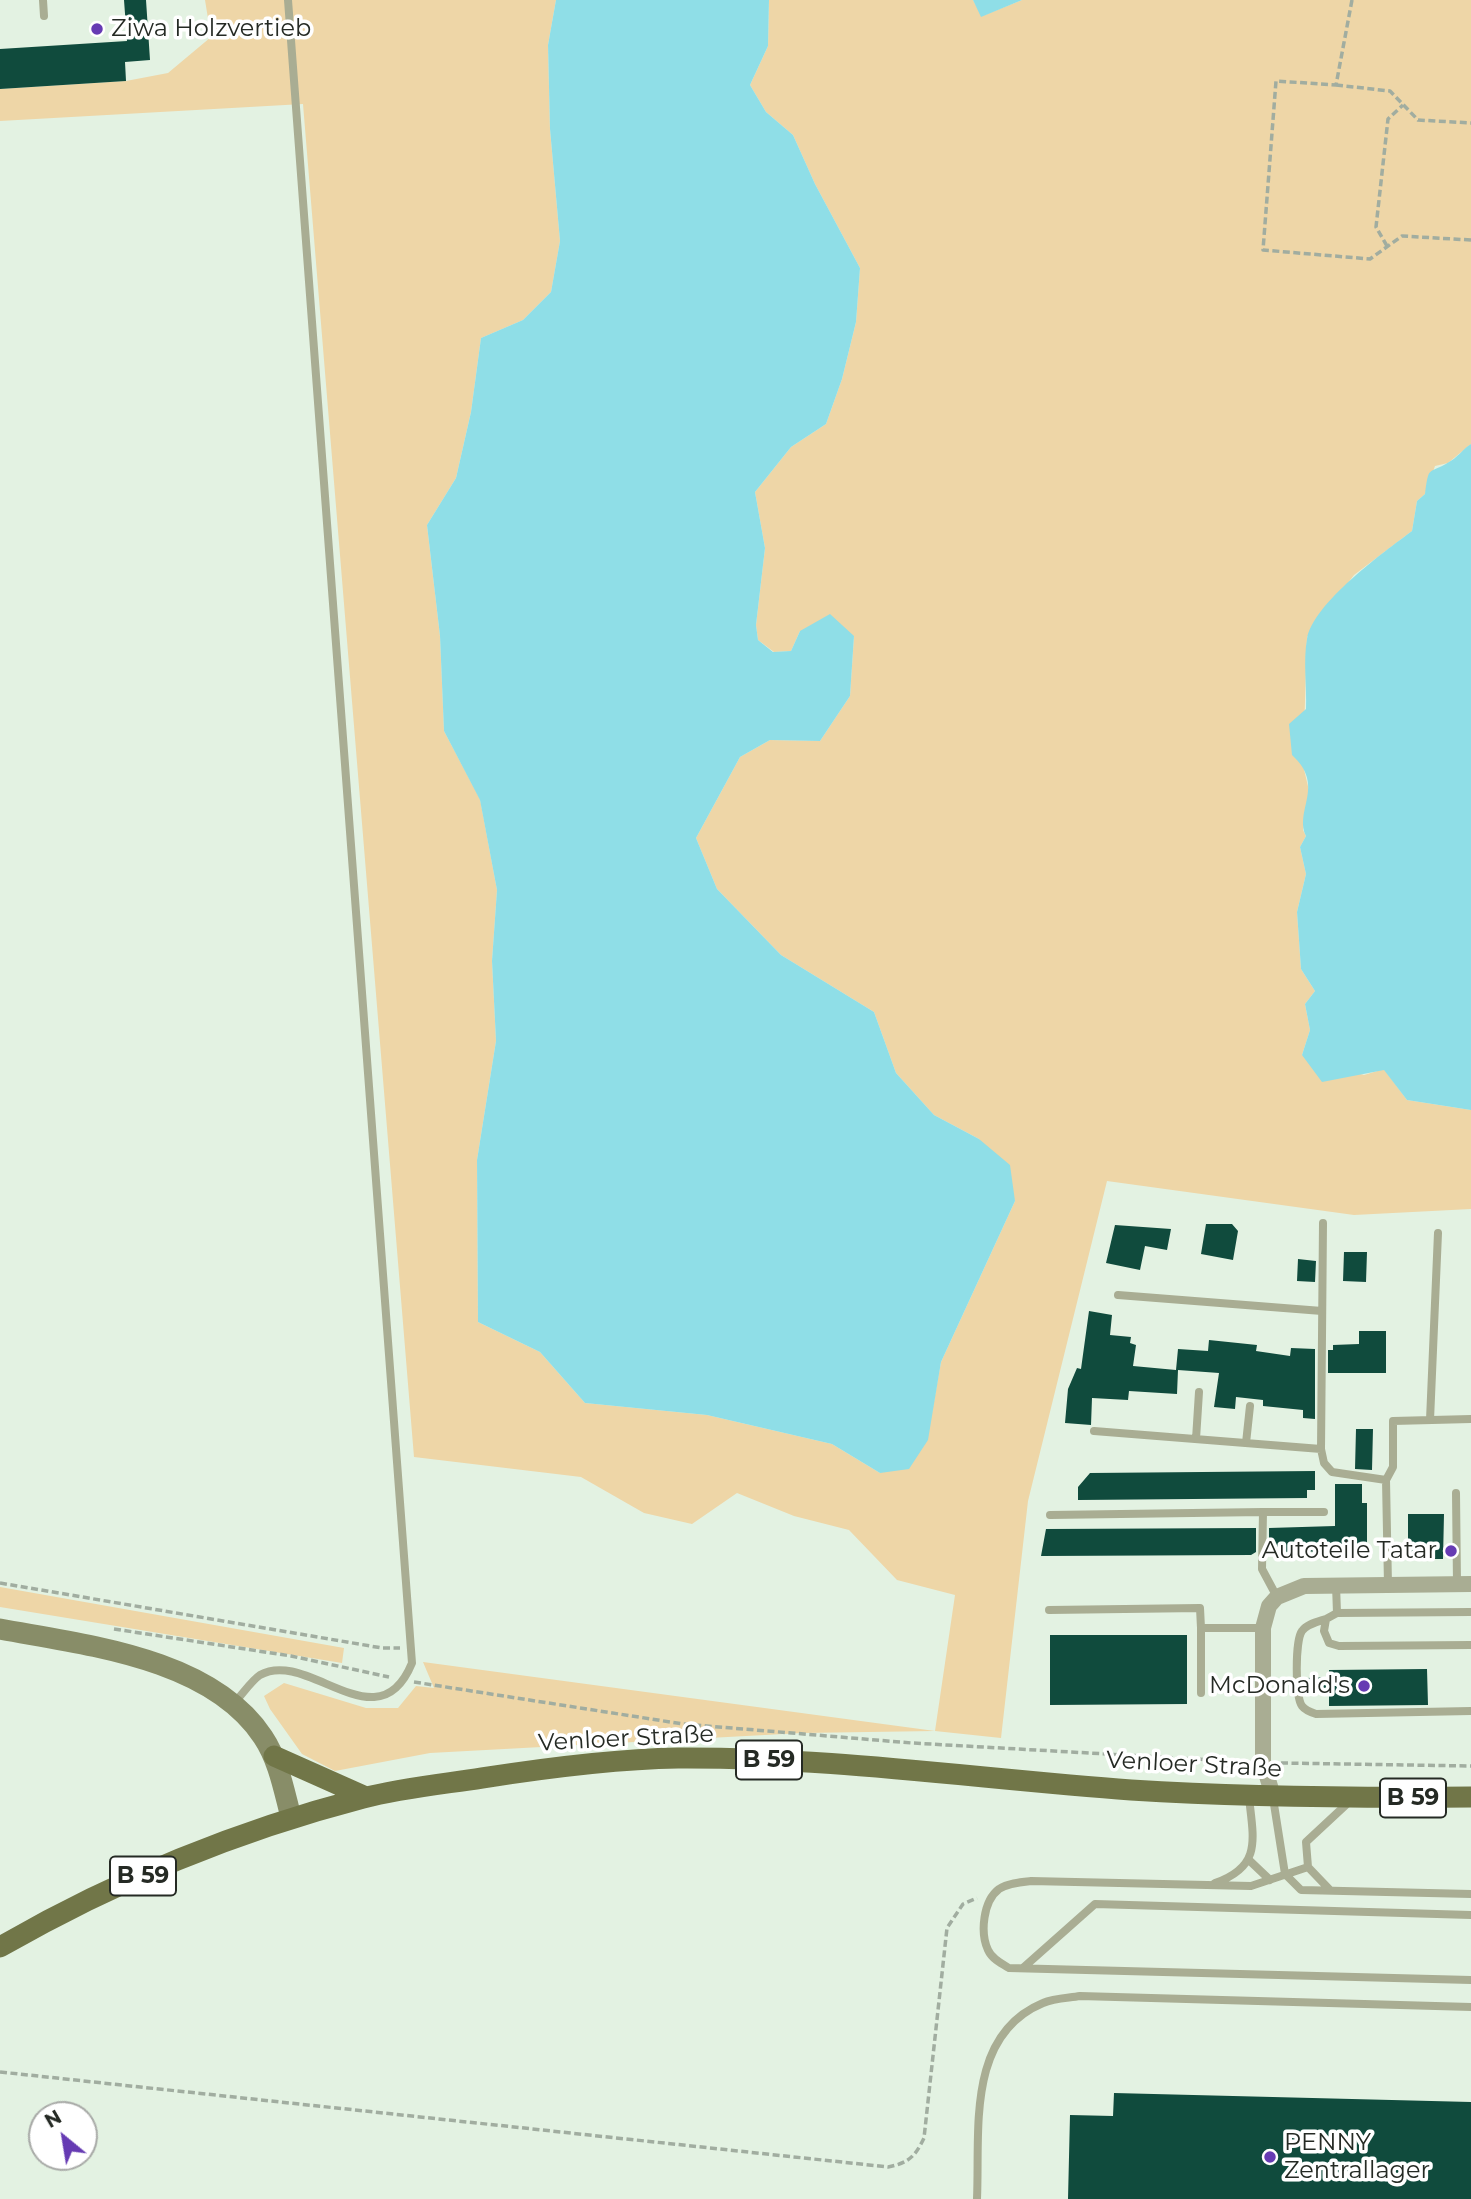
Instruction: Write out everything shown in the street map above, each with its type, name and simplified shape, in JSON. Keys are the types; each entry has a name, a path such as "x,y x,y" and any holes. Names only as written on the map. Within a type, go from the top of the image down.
{"main road":[{"path":"0,1629 147,1660 174,1669 234,1703 262,1735 274,1755 291,1817"},
{"path":"274,1755 366,1797"},
{"name":"Venloer Straße","path":"291,1817 366,1797 534,1770 675,1758 793,1761 1132,1790 1354,1798 1471,1797"},
{"name":"B 59","path":"0,1947 47,1920 195,1852 291,1817"}],"street":[{"path":"1273,1796 1263,1763 1263,1628 1269,1606 1277,1597 1304,1586 1464,1584"}],"lane":[{"path":"43,0 44,16"},
{"path":"234,1703 260,1675 281,1670 372,1698 392,1693 405,1680 412,1663 288,0"},
{"path":"1323,1223 1321,1449 1324,1463 1332,1472 1386,1480"},
{"path":"1430,1420 1438,1233"},
{"path":"1118,1295 1322,1311"},
{"path":"1196,1439 1199,1392"},
{"path":"1246,1443 1250,1406"},
{"path":"1388,1585 1386,1480 1393,1468 1393,1421 1471,1419"},
{"path":"1094,1431 1321,1449"},
{"path":"1456,1493 1464,1584"},
{"path":"1050,1515 1324,1512"},
{"path":"1263,1513 1262,1569 1277,1597"},
{"path":"1336,1585 1337,1613"},
{"path":"1049,1610 1200,1608 1201,1693"},
{"path":"1471,1612 1337,1613 1307,1626 1299,1633 1297,1644 1298,1698 1307,1711 1316,1714 1471,1711"},
{"path":"1326,1619 1324,1631 1329,1643 1339,1646 1471,1645"},
{"path":"1201,1628 1263,1628"},
{"path":"1209,1885 1234,1876 1250,1861 1253,1833 1249,1795"},
{"path":"1273,1796 1285,1874 1301,1889 1471,1894"},
{"path":"1330,1890 1308,1867 1306,1842 1354,1798"},
{"path":"1250,1861 1270,1880"},
{"path":"1308,1867 1251,1886 1031,1881 999,1889 986,1908 984,1926 988,1950 997,1961 1009,1968 1471,1980"},
{"path":"1024,1967 1096,1903 1471,1916"},
{"path":"978,2199 981,2108 984,2072 990,2052 1003,2031 1021,2013 1046,2001 1080,1996 1471,2007"}],"path":[{"path":"1336,85 1352,0"},
{"path":"1471,123 1418,120 1390,91 1276,81 1263,250 1370,259 1402,236 1471,240"},
{"path":"1387,246 1376,227 1388,119 1403,104"},
{"path":"0,1583 382,1648 412,1648"},
{"path":"177,1640 291,1656 405,1680 683,1724 912,1743 1263,1763 1471,1766"},
{"path":"0,2071 888,2167 905,2164 916,2155 924,2138 947,1928 963,1903 999,1889"}],"shaded area":[{"path":"205,0 556,0 548,45 550,129 560,241 551,292 523,320 481,338 471,412 456,478 427,525 440,636 444,731 480,799 497,890 492,961 496,1041 477,1160 478,1322 540,1352 585,1403 707,1415 832,1444 880,1473 927,1440 941,1362 1015,1201 979,1139 934,1115 896,1073 874,1012 781,955 717,889 696,838 740,757 770,740 820,741 850,696 854,636 800,631 791,651 774,652 758,640 756,625 765,548 755,492 791,447 826,424 842,379 856,322 860,268 815,184 793,135 766,112 750,85 768,46 769,0 973,0 982,16 1022,0 1471,0 1471,444 1448,463 1435,466 1425,494 1417,501 1412,531 1354,575 1307,637 1303,765 1310,795 1303,830 1306,836 1300,847 1306,874 1297,912 1301,969 1315,991 1305,1004 1310,1030 1302,1055 1364,1075 1384,1069 1407,1100 1471,1110 1471,1209 1354,1215 1107,1181 1028,1501 1001,1738 935,1731 955,1595 897,1580 849,1530 794,1516 737,1493 692,1524 644,1513 581,1477 414,1457 303,104 0,121 0,89 126,81 168,73 211,37"},
{"path":"0,1587 344,1648 342,1663 0,1607"},
{"path":"423,1662 935,1731 802,1733 430,1753 335,1771 302,1754 270,1709 264,1696 284,1683 366,1708 398,1708 416,1686 434,1688"}],"water":[{"path":"556,0 769,0 768,46 750,85 766,112 793,135 815,184 860,268 856,322 842,379 826,424 791,447 755,492 765,548 756,625 758,640 773,652 791,651 800,631 830,614 854,636 850,696 820,741 770,740 740,757 696,838 717,889 781,955 874,1012 896,1073 934,1115 979,1139 1010,1165 1015,1201 941,1362 928,1440 909,1469 880,1473 832,1444 707,1415 585,1403 540,1352 478,1322 477,1160 496,1041 492,961 497,890 480,800 444,731 440,636 427,525 456,478 471,412 481,338 523,320 551,292 560,241 550,129 548,45"},
{"path":"973,0 1022,0 981,17"},
{"path":"1471,444 1471,1110 1407,1100 1384,1070 1322,1082 1302,1055 1310,1030 1305,1004 1315,991 1301,969 1297,912 1306,874 1300,847 1306,836 1303,826 1308,787 1302,766 1292,755 1289,724 1306,709 1306,647 1312,625 1351,579 1412,531 1417,501 1425,494 1429,474"}],"building":[{"path":"124,0 146,0 150,60 125,62 126,81 0,89 0,49 127,41"},
{"path":"1206,1224 1232,1224 1238,1231 1233,1260 1201,1254"},
{"path":"1115,1225 1171,1229 1167,1250 1145,1246 1140,1270 1106,1263"},
{"path":"1344,1252 1367,1252 1366,1282 1343,1281"},
{"path":"1298,1259 1316,1261 1315,1282 1297,1281"},
{"path":"1089,1311 1112,1315 1110,1335 1131,1337 1130,1343 1136,1345 1133,1366 1176,1370 1178,1349 1208,1351 1209,1340 1257,1345 1256,1351 1290,1356 1291,1348 1315,1349 1315,1419 1303,1418 1303,1410 1263,1406 1263,1400 1236,1397 1235,1409 1214,1407 1219,1373 1178,1370 1177,1394 1129,1391 1128,1400 1092,1398 1091,1425 1065,1423 1068,1389 1077,1368 1081,1369"},
{"path":"1359,1331 1386,1331 1386,1373 1328,1373 1328,1350 1333,1350 1333,1345 1359,1344"},
{"path":"1356,1429 1373,1429 1372,1470 1355,1469"},
{"path":"1315,1471 1315,1490 1307,1490 1307,1498 1078,1500 1078,1487 1090,1473"},
{"path":"1335,1484 1362,1484 1362,1503 1367,1503 1367,1551 1269,1552 1269,1528 1335,1526"},
{"path":"1408,1514 1444,1514 1443,1559 1408,1559"},
{"path":"1256,1528 1256,1552 1251,1555 1041,1556 1046,1529"},
{"path":"1050,1635 1187,1635 1187,1704 1050,1705"},
{"path":"1427,1669 1428,1705 1329,1706 1329,1694 1307,1694 1307,1678 1329,1677 1329,1670"},
{"name":"PENNY Zentrallager","path":"1114,2093 1471,2102 1471,2199 1068,2199 1070,2115 1113,2116"}],"place":[{"name":"Ziwa Holzvertieb","path":"97,29"},
{"name":"Autoteile Tatar","path":"1451,1551"},
{"name":"McDonald's","path":"1364,1686"},
{"name":"PENNY Zentrallager","path":"1270,2157"}]}
